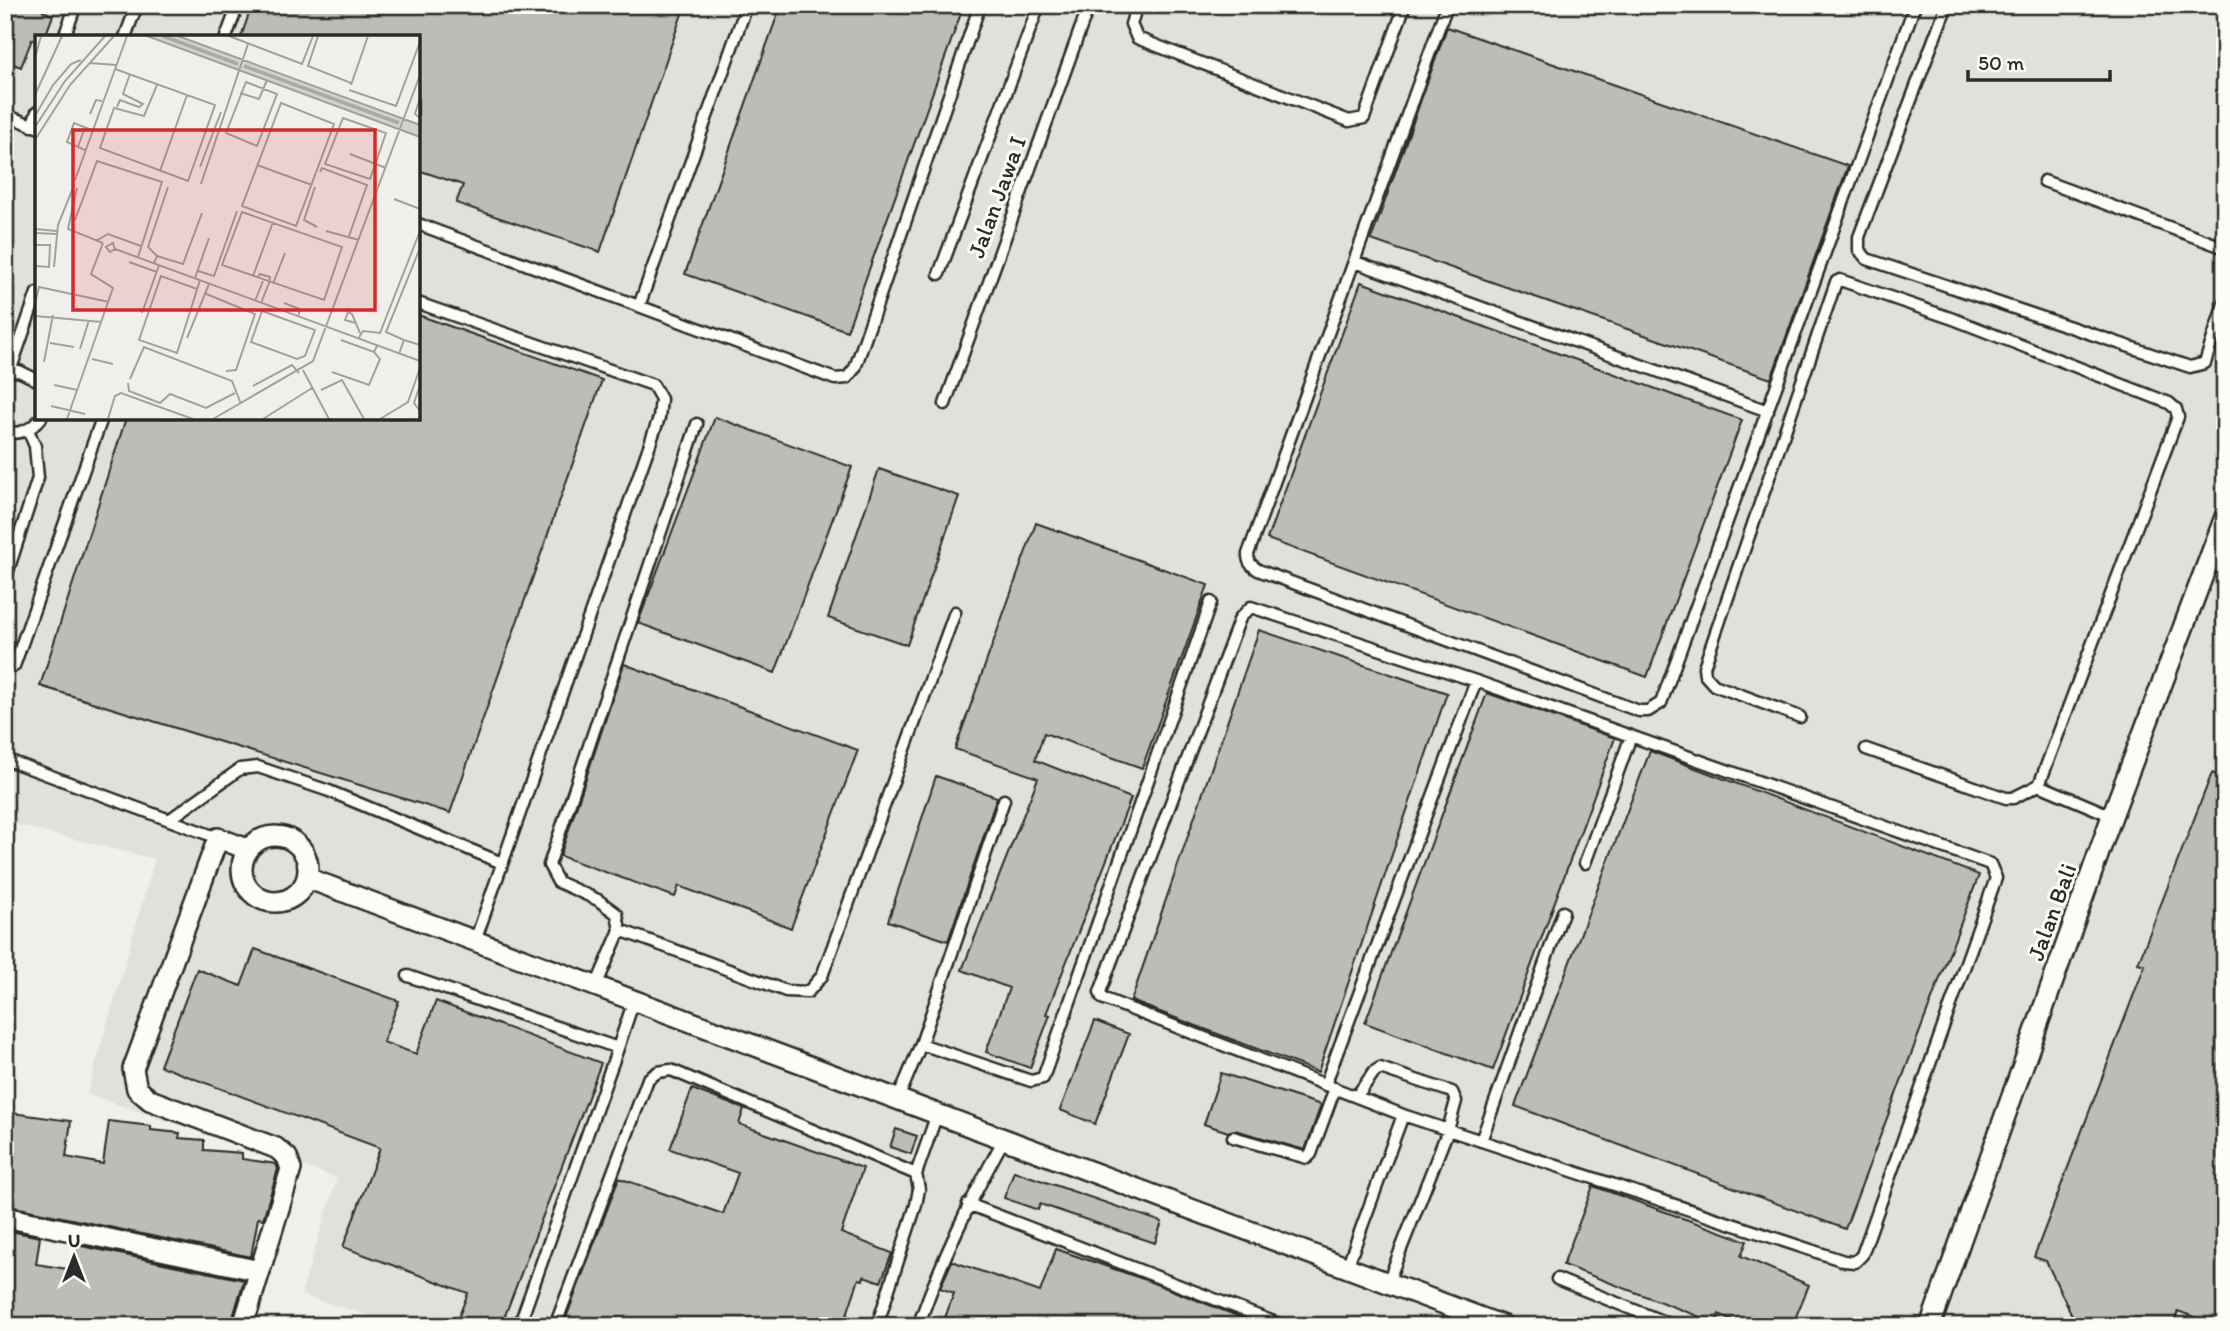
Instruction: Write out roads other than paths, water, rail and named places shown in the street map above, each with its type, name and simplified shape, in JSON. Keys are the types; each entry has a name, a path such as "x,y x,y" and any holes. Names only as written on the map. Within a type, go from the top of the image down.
{"street":[{"name":"Jalan Bali","path":"1930,1326 2106,815 2225,517"},
{"path":"271,836 292,840 306,857 307,878 293,897 269,902 248,890 242,879 241,866 247,849 260,838 271,836"},
{"path":"243,1326 290,1169 287,1157 276,1148 150,1100 137,1089 132,1069 218,838 247,849"},
{"path":"307,878 1503,1326"},
{"path":"5,1217 260,1271"}],"lane":[{"path":"65,35 76,5"},
{"path":"126,35 137,5"},
{"path":"227,35 237,5"},
{"path":"639,306 747,5"},
{"path":"420,225 835,379 847,378 855,368 980,5"},
{"path":"939,274 1039,5"},
{"name":"Jalan Jawa I","path":"945,404 1089,5"},
{"path":"1137,5 1130,24 1137,38 1349,121 1364,118 1405,5"},
{"path":"1447,5 1248,554 1250,564 1258,570 1626,706 1648,711 1661,703 1915,5"},
{"path":"1947,5 1859,237 1859,250 1867,259 2190,367 2205,363 2225,300"},
{"path":"5,115 34,127"},
{"path":"2044,181 2225,248"},
{"path":"1355,262 1769,411"},
{"path":"1800,717 1714,685 1709,681 1704,667 1834,286 1840,280 1956,320 2169,403 2176,409 2178,417 2039,785 2014,798 2006,798 1866,749"},
{"path":"35,298 7,372 29,374 35,378"},
{"path":"420,304 653,385 661,399 659,418 475,940"},
{"path":"5,432 18,433 28,430 39,420"},
{"path":"14,666 101,420"},
{"path":"596,986 620,930 617,914 598,900 558,882 549,865 697,424"},
{"path":"5,580 38,478 36,446 28,430"},
{"path":"921,1044 1031,1081 1043,1078 1211,602"},
{"path":"1257,607 1476,681 1990,864 1995,870 1996,877 1863,1255 1855,1262 1844,1261 1403,1115 1102,998 1100,992 1240,618 1246,610 1257,607"},
{"path":"620,930 786,991 808,992 822,975 955,611"},
{"path":"1233,1137 1307,1158 1311,1154 1330,1086 1476,681"},
{"path":"1585,863 1631,736"},
{"path":"5,759 218,838"},
{"path":"169,820 240,769 258,766 502,863"},
{"path":"2039,785 2106,815"},
{"path":"898,1099 921,1044 1004,800"},
{"path":"1480,1141 1563,912"},
{"path":"408,975 618,1048"},
{"path":"519,1326 634,1000"},
{"path":"1356,1097 1380,1068 1452,1092 1456,1101 1448,1130 1388,1282"},
{"path":"555,1326 648,1079 658,1072 670,1070 916,1174"},
{"path":"877,1326 916,1205 919,1189 916,1174 937,1114"},
{"path":"1347,1267 1403,1115"},
{"path":"918,1326 937,1271 968,1204 1004,1139"},
{"path":"968,1204 1284,1326"},
{"path":"1557,1279 1674,1326"}]}
